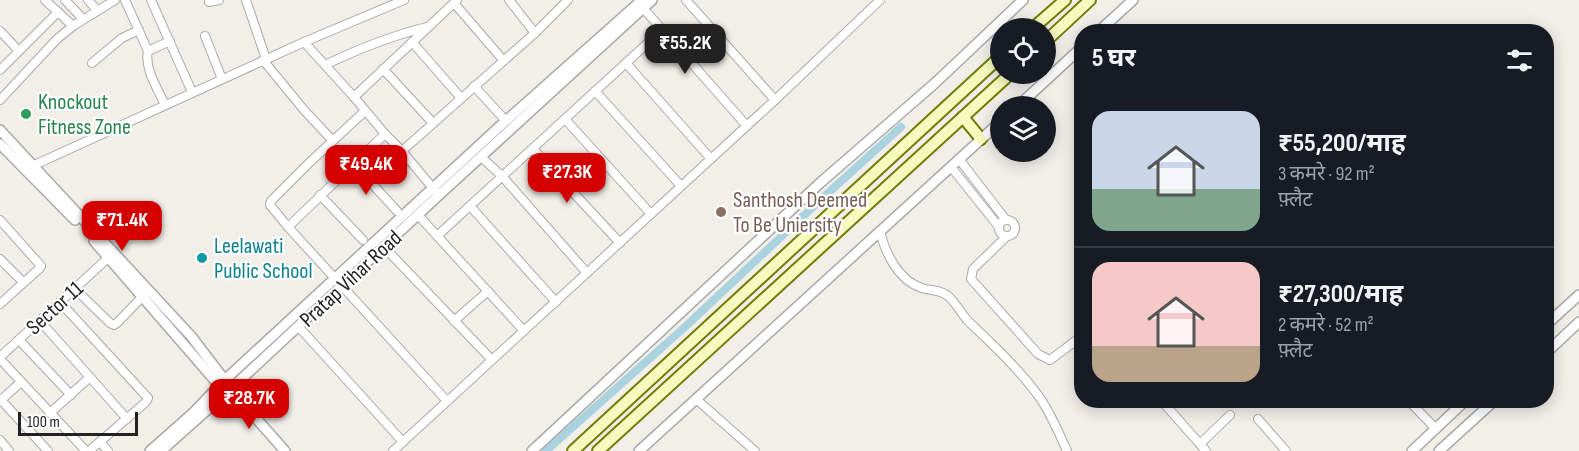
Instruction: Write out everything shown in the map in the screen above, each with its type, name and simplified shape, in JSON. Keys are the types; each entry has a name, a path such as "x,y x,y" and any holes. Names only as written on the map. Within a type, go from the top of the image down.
{"main road":[{"path":"1044,18 1065,0"},
{"path":"1056,32 1090,0"},
{"path":"573,451 990,66"},
{"path":"598,451 999,84"},
{"path":"963,117 981,139"}],"street":[{"path":"45,0 73,26"},
{"path":"65,0 83,19"},
{"path":"88,0 97,10"},
{"path":"0,100 57,39 83,19 115,0"},
{"path":"125,0 148,51 148,68 165,105"},
{"path":"151,0 192,92"},
{"path":"209,2 219,0"},
{"path":"246,0 265,59 304,110 333,141"},
{"path":"29,167 387,3 404,0"},
{"path":"509,0 535,33"},
{"path":"402,152 535,33 567,0"},
{"name":"Pratap Vihar Road","path":"150,451 298,326 384,247 418,215 436,192 506,121 643,4 652,0"},
{"path":"686,0 775,100"},
{"path":"393,451 747,126 880,0"},
{"path":"532,451 820,183 934,84 1023,0"},
{"path":"1107,24 1133,0"},
{"path":"354,97 456,1 503,60"},
{"path":"643,4 662,30 747,126"},
{"name":"Pratap Vihar Road","path":"161,451 334,278 481,157 643,4"},
{"path":"0,70 58,12"},
{"path":"325,65 361,48 428,27"},
{"path":"92,63 122,38 139,30"},
{"path":"437,236 662,30"},
{"path":"0,31 19,51"},
{"path":"205,36 222,79"},
{"path":"148,51 170,41"},
{"path":"304,42 436,192"},
{"path":"412,42 461,98"},
{"path":"1029,96 1074,54"},
{"path":"626,63 711,159"},
{"path":"383,69 433,123"},
{"path":"474,86 506,121"},
{"path":"595,91 681,186"},
{"path":"365,111 271,201 271,207 447,401"},
{"path":"565,119 651,214"},
{"path":"0,130 3,142 191,336 226,385"},
{"path":"639,451 990,131"},
{"path":"288,227 385,134"},
{"path":"532,148 620,243"},
{"path":"481,157 502,176 587,273"},
{"path":"959,159 1006,220 1014,223 1015,228 1014,233 1007,236 973,269 971,279 1038,354 1050,360 1074,342"},
{"path":"352,164 397,211"},
{"path":"29,167 285,451"},
{"path":"951,167 999,227 1002,234 1007,236"},
{"path":"320,195 363,240"},
{"path":"470,206 556,302"},
{"path":"418,215 524,331"},
{"path":"0,220 41,266 0,302"},
{"path":"999,227 1006,220"},
{"path":"880,231 884,248 906,277 919,287 938,290 947,296 1025,380 1042,401 1067,451"},
{"path":"384,247 492,360"},
{"name":"Sector 11","path":"0,358 109,257"},
{"path":"0,259 23,282"},
{"path":"75,289 114,325 143,296"},
{"path":"454,321 488,291"},
{"path":"1554,318 1579,295"},
{"path":"0,358 88,451 146,402 148,396 60,302"},
{"path":"41,322 127,419"},
{"path":"1554,345 1579,322"},
{"path":"298,326 403,442"},
{"path":"19,340 70,395"},
{"path":"50,413 90,377"},
{"path":"21,382 1,401 48,451"},
{"path":"696,399 755,451"},
{"path":"1168,408 1206,451"},
{"path":"1416,408 1436,429"},
{"path":"1412,451 1458,408"},
{"path":"1439,451 1486,408"},
{"path":"1200,444 1230,415"},
{"path":"1258,419 1286,451"},
{"path":"0,441 9,451"},
{"path":"100,442 108,451"}],"waterway":[{"path":"546,451 686,326 901,127"}],"place":[{"name":"Knockout Fitness Zone","path":"26,114"},
{"name":"Santhosh Deemed To Be Uniersity","path":"721,212"},
{"name":"Leelawati Public School","path":"202,258"}]}
